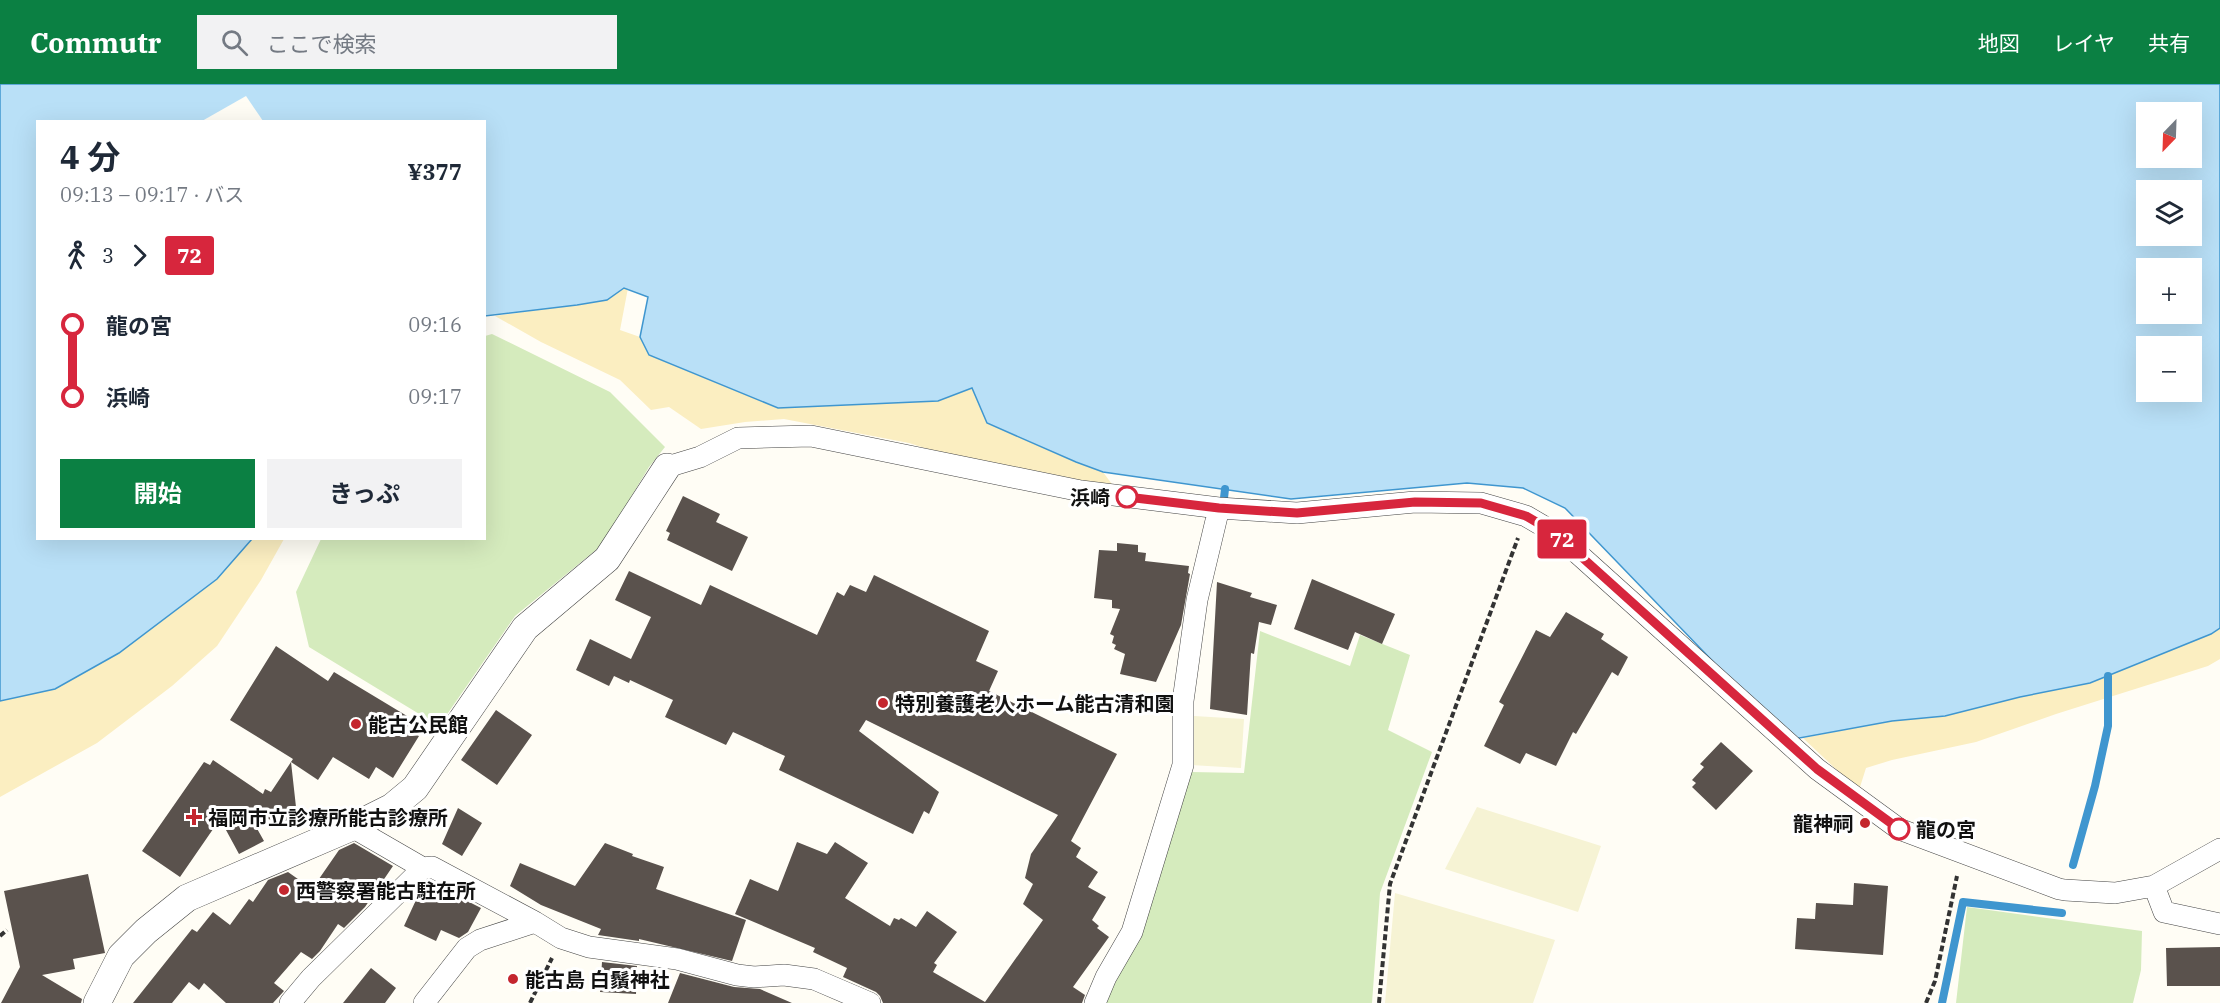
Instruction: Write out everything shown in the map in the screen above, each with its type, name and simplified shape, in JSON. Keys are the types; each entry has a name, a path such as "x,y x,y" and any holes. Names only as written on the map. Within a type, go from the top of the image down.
{"street":[{"path":"97,1003 121,956 146,931 187,898 352,827 392,807 415,788 525,628 607,559 667,467 700,458 738,438 811,436 1081,491 1219,508 1297,513 1415,502 1481,503 1526,516 1555,533 1817,769 1899,829 2059,890 2115,893 2154,886 2220,849"},
{"path":"1095,1003 1106,977 1132,932 1183,765 1183,701 1186,678 1197,600 1219,508"},
{"path":"352,827 423,868 432,867 561,938 589,947 677,959 736,975 754,977 784,975 814,979 870,1003"},
{"path":"290,1003 311,978 423,868"},
{"path":"2154,886 2164,912 2220,924"},
{"path":"424,1003 466,948 480,940 535,922"}],"path":[{"path":"1379,1003 1390,884 1526,516"},
{"path":"1926,1003 1935,981 1962,853"},
{"path":"0,936 7,930"},
{"path":"530,1003 561,938"}],"shaded area":[{"path":"1194,716 1244,719 1241,768 1191,765"},
{"path":"1477,807 1601,846 1578,912 1445,869"},
{"path":"1395,893 1555,940 1533,1003 1385,1003"}],"green space":[{"path":"492,334 610,392 665,447 649,467 602,545 515,616 439,726 309,647 296,592 321,540 486,540 486,336"},
{"path":"1260,631 1350,666 1360,635 1410,655 1388,730 1432,752 1380,893 1372,1003 1105,1003 1142,930 1191,772 1244,773"},
{"path":"1967,907 2142,931 2141,970 2133,1003 1956,1003"}],"sand":[{"path":"624,288 628,288 620,330 640,337 649,355 778,408 938,401 973,388 987,423 1103,472 1114,487 940,453 909,443 784,419 701,429 669,407 651,410 620,380 541,342 495,316 607,300"},
{"path":"251,540 283,540 261,580 217,646 172,686 97,743 0,797 0,701 55,689 217,579"},
{"path":"2220,628 2220,659 2208,666 1976,742 1892,760 1866,768 1860,787 1840,773 1803,738 1892,721 1945,716 2020,697 2090,683 2211,634"}],"water":[{"path":"0,84 2220,84 2220,628 2211,634 2090,683 2020,697 1945,716 1892,721 1794,739 1728,677 1565,508 1523,488 1467,483 1291,499 1103,472 987,423 972,388 938,401 778,408 649,355 640,337 648,297 624,288 607,300 486,316 486,120 36,120 36,540 251,540 217,579 119,653 55,689 0,701"}],"pier":[{"path":"246,96 262,120 204,120"}],"building":[{"path":"683,496 720,514 716,522 748,537 732,571 667,540 670,533 666,531"},
{"path":"1117,543 1138,545 1138,552 1146,553 1145,561 1189,566 1188,573 1190,574 1181,625 1156,682 1120,674 1125,654 1114,649 1116,645 1112,643 1114,636 1110,634 1120,609 1112,608 1112,600 1094,598 1099,550 1117,551"},
{"path":"629,571 701,605 710,585 817,635 837,592 844,596 850,585 866,592 874,575 989,631 976,661 998,671 989,691 1117,754 1071,841 1081,848 1076,857 1098,872 1088,887 1106,897 1092,920 1099,926 1097,928 1109,937 1073,987 1085,995 1082,1003 883,1003 876,992 843,977 847,968 813,952 815,948 735,914 750,879 778,891 797,842 827,854 835,842 868,863 845,898 890,926 894,918 899,920 901,918 916,927 927,911 957,932 934,963 937,965 933,972 985,1002 1043,920 1023,904 1033,884 1025,878 1031,854 1058,815 866,720 859,731 939,792 929,814 924,811 913,834 779,770 785,756 733,732 726,745 665,717 673,700 630,680 629,683 614,676 609,686 576,670 590,639 631,659 651,617 615,600"},
{"path":"1312,579 1395,614 1382,644 1355,632 1348,650 1294,629"},
{"path":"1217,582 1252,593 1250,597 1277,605 1271,625 1259,622 1254,654 1251,653 1247,715 1210,709"},
{"path":"1566,612 1604,634 1601,639 1628,657 1618,676 1612,672 1576,734 1573,732 1556,766 1526,753 1520,764 1484,746 1504,705 1499,702 1536,630 1550,637"},
{"path":"276,646 328,681 334,672 412,719 406,729 419,736 393,778 376,767 369,779 333,757 318,780 291,762 293,759 230,720"},
{"path":"496,710 532,735 497,785 461,760"},
{"path":"1721,742 1753,771 1716,810 1692,787 1696,783 1692,780 1704,767 1700,764"},
{"name":"福岡市立診療所能古診療所","path":"213,760 263,794 265,789 271,792 291,762 296,807 293,815 309,826 250,816 264,841 239,854 220,819 180,877 142,851 204,762 210,765"},
{"path":"458,808 482,823 462,856 442,844"},
{"path":"354,843 393,866 365,907 344,928 338,924 312,959 301,952 274,983 284,991 273,1003 226,1003 204,983 199,990 189,982 172,1003 133,1003 192,929 197,932 213,912 230,925 249,899 253,902 268,880 288,872 312,889 339,850"},
{"path":"605,843 633,854 632,856 664,867 656,889 746,920 732,961 639,939 639,941 598,935 601,929 541,905 510,886 520,863 575,886"},
{"path":"88,874 105,953 73,959 75,969 42,975 82,999 81,1003 1,1003 20,967 4,891"},
{"path":"428,881 481,908 468,932 459,938 441,930 436,941 404,926 422,887"},
{"path":"1854,883 1888,886 1883,955 1795,949 1797,918 1815,919 1816,903 1853,905"},
{"path":"2220,947 2220,986 2167,986 2166,948"},
{"path":"602,962 637,966 636,994 600,992"},
{"path":"371,968 396,988 385,1003 343,1003"},
{"path":"680,973 734,987 760,989 792,1003 668,1003"}],"waterway":[{"path":"1224,498 1225,489"},
{"path":"2073,865 2095,786 2108,726 2108,676"},
{"path":"1942,1003 1963,902 2062,913"}],"bus line":[{"name":"72","path":"1127,497 1219,508 1297,513 1415,502 1481,503 1526,516 1555,533 1817,769 1899,829"}],"place":[{"name":"浜崎","path":"1127,497"},
{"name":"特別養護老人ホーム能古清和園","path":"883,703"},
{"name":"能古公民館","path":"356,724"},
{"name":"福岡市立診療所能古診療所","path":"194,817"},
{"name":"龍神祠","path":"1865,823"},
{"name":"龍の宮","path":"1899,829"},
{"name":"西警察署能古駐在所","path":"284,890"},
{"name":"能古島 白鬚神社","path":"513,979"}]}
